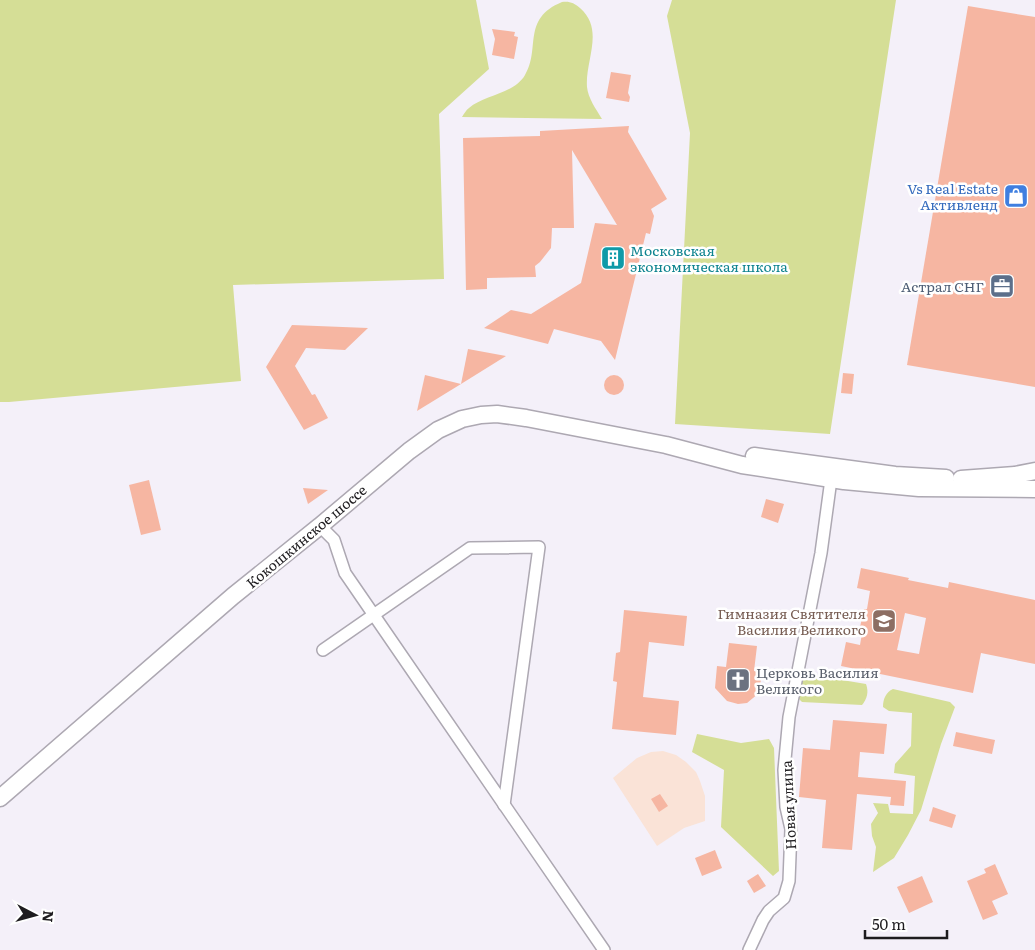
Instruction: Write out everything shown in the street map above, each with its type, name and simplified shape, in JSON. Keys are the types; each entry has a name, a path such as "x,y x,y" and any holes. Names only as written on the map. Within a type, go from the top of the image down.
{"main road":[{"name":"Кокошкинское шоссе","path":"0,798 233,596 418,444 454,422 481,414 504,415 666,445 742,465 832,473"},
{"path":"961,479 1015,475 1035,471"},
{"path":"832,473 961,479 1035,480"},
{"path":"832,473 919,488 1035,490"}],"street":[{"name":"Новая улица","path":"749,950 769,911 784,898 789,881 791,829 786,807 784,770 790,712 824,531 832,473"},
{"path":"320,526 334,540 345,573 604,950"},
{"path":"323,650 470,548 539,547 504,805"}],"shaded area":[{"path":"663,751 676,755 696,772 705,796 705,821 684,828 657,846 613,778 637,758 651,752"}],"green space":[{"path":"0,0 476,0 489,69 439,114 444,279 233,285 241,381 0,402"},
{"path":"672,0 896,0 830,434 675,424 690,133 667,16"},
{"path":"562,2 572,3 580,8 591,26 593,36 587,87 602,119 462,117 475,104 514,86 520,81 530,65 536,26 549,9"},
{"path":"812,675 866,684 867,695 865,700 862,705 802,702 799,699 802,679 805,676"},
{"path":"893,689 950,702 955,707 941,744 921,810 894,858 873,872 876,847 872,836 871,824 878,813 873,803 888,804 890,813 913,814 915,776 894,773 895,764 911,746 912,713 889,711 883,707 885,696"},
{"path":"697,734 741,743 769,739 774,748 779,871 773,876 721,827 724,770 692,752"}],"building":[{"path":"968,6 1035,17 1035,387 907,365"},
{"path":"492,29 515,32 514,36 518,37 514,59 492,55 495,39"},
{"path":"611,72 631,75 628,93 630,97 629,102 606,98"},
{"path":"629,126 628,132 667,199 651,209 654,216 650,234 646,233 615,360 601,341 554,329 548,344 484,328 511,310 531,314 581,283 595,223 617,225 572,150 574,228 552,228 551,248 535,266 536,277 487,278 487,289 466,290 463,138 540,136 540,131"},
{"path":"292,325 368,328 345,350 306,348 295,366 312,395 315,394 328,418 304,430 266,367"},
{"path":"468,349 506,356 461,384"},
{"path":"843,373 854,374 852,394 841,393"},
{"path":"425,375 461,384 417,411"},
{"path":"614,375 621,378 624,385 621,392 614,395 607,392 604,385 607,378"},
{"path":"149,480 161,530 141,535 129,485"},
{"path":"303,488 328,490 308,504"},
{"path":"766,499 784,504 778,523 761,517"},
{"path":"861,568 948,588 949,582 1035,600 1035,664 981,653 973,693 841,666 846,642 860,645 863,627 860,627 864,609 867,609 870,591 857,588","holes":["905,613 926,618 919,654 897,650"]},
{"path":"624,610 687,616 684,646 649,642 643,697 679,701 676,735 612,729 617,682 613,681 616,653 620,652"},
{"name":"Церковь Василия Великого","path":"729,643 757,646 754,671 762,672 759,693 747,703 738,704 727,701 715,688 717,666 726,667"},
{"path":"833,720 887,724 884,754 860,752 858,777 906,781 904,806 890,805 891,797 857,794 852,850 822,848 826,800 799,797 803,748 830,750"},
{"path":"956,732 995,740 992,754 953,746"},
{"path":"660,794 668,806 659,812 651,799"},
{"path":"933,807 956,815 952,828 929,821"},
{"path":"715,850 722,868 702,876 695,858"},
{"path":"995,864 1008,894 992,901 998,914 983,920 967,881 986,873 984,869"},
{"path":"758,874 766,886 754,893 747,881"},
{"path":"922,876 933,902 909,913 897,887"}],"place":[{"name":"Vs Real Estate Активленд","path":"1016,196"},
{"name":"Московская экономическая школа","path":"613,258"},
{"name":"Астрал СНГ","path":"1002,286"},
{"name":"Гимназия Святителя Василия Великого","path":"884,621"},
{"name":"Церковь Василия Великого","path":"738,680"}]}
